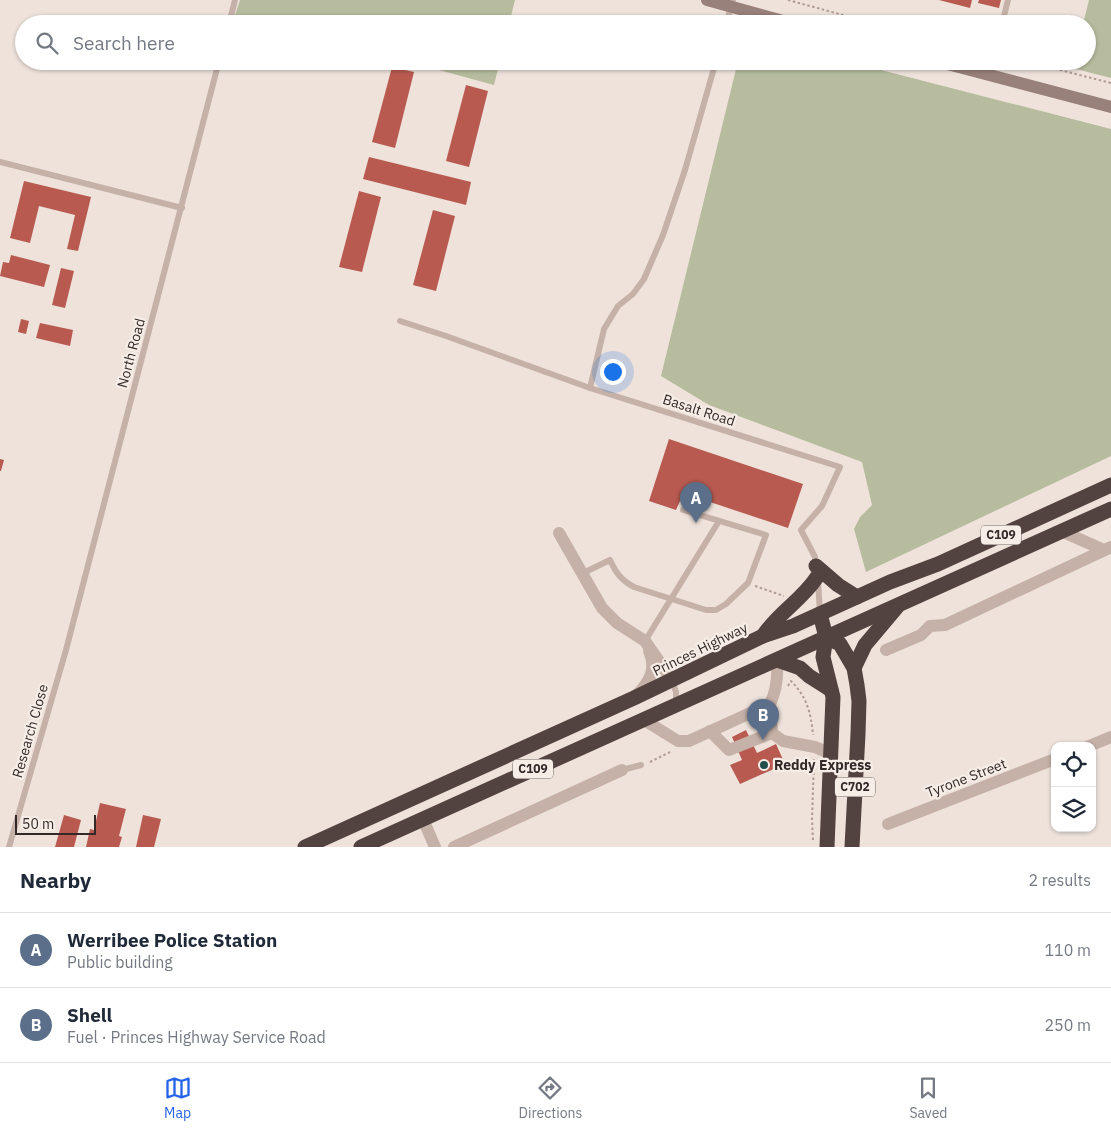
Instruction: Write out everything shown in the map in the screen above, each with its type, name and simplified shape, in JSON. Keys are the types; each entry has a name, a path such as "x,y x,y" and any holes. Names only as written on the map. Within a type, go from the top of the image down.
{"highway":[{"name":"Princes Highway","path":"305,847 634,698 763,636 793,626 890,582 938,564 1111,485"},
{"name":"C109","path":"361,847 1111,509"},
{"path":"763,636 771,623 795,602 817,572 857,597"},
{"path":"854,668 865,644 900,604"},
{"name":"C702","path":"820,614 826,637 822,654 833,696 827,847"},
{"name":"C702","path":"826,637 840,644 854,668 859,701 852,847"},
{"path":"776,660 800,668 831,690"},
{"path":"414,798 422,819"}],"main road":[{"path":"707,0 732,4 766,15"},
{"path":"970,70 1111,107"}],"street":[{"path":"1061,532 1108,549"},
{"path":"559,533 602,608 618,623 645,642 672,680"},
{"path":"886,650 922,635 930,626 945,625 1108,549"},
{"path":"634,698 648,683 653,671 653,660 645,642"},
{"path":"772,733 770,704 778,673 776,660"},
{"path":"644,720 678,741 689,741 770,704"},
{"path":"710,731 729,750 772,733"},
{"path":"772,733 783,741 815,747 831,754"},
{"path":"1096,743 1111,737"},
{"name":"Tyrone Street","path":"888,824 1051,761"},
{"path":"454,847 622,770"},
{"path":"422,819 435,847"}],"lane":[{"path":"231,15 235,0"},
{"path":"1004,15 1008,0"},
{"name":"North Road","path":"66,650 217,70"},
{"path":"590,388 604,329 618,306 633,294 644,279 663,234 685,170 713,70"},
{"path":"989,75 990,70"},
{"path":"0,162 182,208"},
{"name":"Basalt Road","path":"400,321 590,388 840,467 822,506 801,530 814,557 820,614"},
{"path":"581,574 610,560 617,575 634,587 706,610 716,610 726,604 748,583 766,535 682,510"},
{"path":"645,642 719,521"},
{"name":"Research Close","path":"9,847 66,650"},
{"path":"672,680 676,692 675,706"},
{"path":"622,770 641,765"}],"path":[{"path":"788,0 843,15"},
{"path":"1060,70 1111,83"},
{"path":"748,583 789,597"},
{"path":"791,681 799,689 811,712 815,747 812,820 814,847"},
{"path":"641,765 668,754 689,741"}],"green space":[{"path":"240,0 515,0 511,15 235,15"},
{"path":"1089,0 1111,0 1111,78 1080,70 1096,70 1096,15 1085,15"},
{"path":"439,70 498,70 494,85"},
{"path":"736,70 881,70 1111,129 1111,456 866,572 854,529 860,517 872,505 862,462 709,405 661,376"}],"building":[{"path":"939,0 972,0 970,8"},
{"path":"979,0 1001,0 999,8 978,3"},
{"path":"391,70 414,72 395,148 372,142"},
{"path":"466,85 488,91 469,167 446,161"},
{"path":"369,157 471,182 466,205 363,179"},
{"path":"24,181 91,197 78,251 67,249 75,215 39,206 30,243 10,238"},
{"path":"359,191 381,197 362,272 339,267"},
{"path":"433,210 455,216 436,291 413,285"},
{"path":"11,255 50,265 44,287 0,276 3,262 9,263"},
{"path":"61,268 74,271 65,308 52,305"},
{"path":"21,319 29,321 26,334 18,332"},
{"path":"40,323 73,330 70,346 36,338"},
{"path":"669,439 803,484 788,528 710,502 709,506 684,498 683,502 680,501 676,510 649,501"},
{"path":"0,459 4,460 1,471 0,471"},
{"path":"746,730 757,753 776,744 785,764 740,784 730,765 742,760 732,737"},
{"path":"100,803 126,809 119,836 122,837 119,847 86,847 90,829 94,830"},
{"path":"64,815 81,820 74,847 55,847"},
{"path":"143,815 161,819 154,847 136,847"}],"place":[{"name":"Werribee Police Station","path":"696,523"},
{"name":"Shell","path":"763,740"},
{"name":"Reddy Express","path":"764,765"}]}
